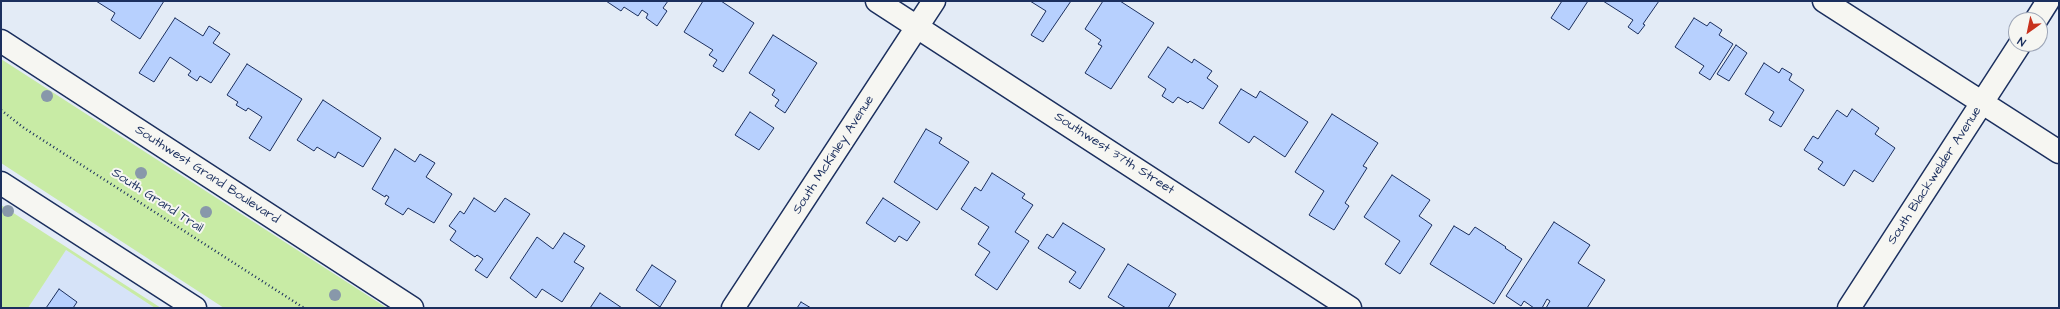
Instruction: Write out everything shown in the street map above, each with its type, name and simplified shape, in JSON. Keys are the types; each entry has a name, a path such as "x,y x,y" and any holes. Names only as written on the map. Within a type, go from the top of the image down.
{"street":[{"name":"Southwest 37th Street","path":"877,1 1350,308"},
{"name":"South McKinley Avenue","path":"733,308 934,1"},
{"path":"1824,1 2059,152"},
{"path":"2041,12 2048,1"},
{"name":"Southwest Grand Boulevard","path":"1,41 412,308"},
{"name":"South Blackwelder Avenue","path":"1849,308 2015,52"},
{"path":"1,183 195,308"}],"path":[{"name":"South Grand Trail","path":"1,110 24,128 304,308"}],"shaded area":[{"path":"66,250 155,308 28,308"}],"green space":[{"path":"1,59 387,308 224,308 1,163"},
{"path":"1,205 161,308 155,308 66,250 28,308 1,308"}],"building":[{"path":"96,1 164,1 140,39 111,20 115,13"},
{"path":"606,1 668,1 663,8 667,11 657,26 646,18 648,14 642,10 638,16 624,7 621,11"},
{"path":"703,1 721,1 754,23 723,72 713,66 717,60 709,55 713,50 684,32"},
{"path":"1030,1 1071,1 1043,42 1031,35 1046,11"},
{"path":"1103,1 1120,1 1154,23 1111,89 1085,73 1102,46 1098,44 1101,40 1085,29"},
{"path":"1562,1 1588,1 1569,30 1551,18"},
{"path":"1603,1 1659,1 1638,34 1628,27 1633,20"},
{"path":"175,18 203,36 209,26 220,33 213,43 230,54 211,83 200,76 197,81 188,75 191,71 170,57 154,82 139,73"},
{"path":"1694,18 1707,26 1710,22 1722,30 1719,35 1733,44 1710,80 1699,73 1704,66 1675,47"},
{"path":"773,35 817,63 785,113 775,106 779,100 772,95 775,90 749,73"},
{"path":"1736,45 1747,53 1729,81 1717,74"},
{"path":"1168,47 1192,63 1194,59 1212,71 1207,78 1218,86 1203,109 1190,101 1188,103 1178,97 1173,103 1162,96 1166,89 1148,77"},
{"path":"1764,63 1779,73 1782,68 1792,74 1789,80 1804,90 1781,127 1769,120 1774,112 1745,94"},
{"path":"247,64 302,99 270,151 249,138 262,117 248,108 246,111 236,105 238,102 227,95"},
{"path":"1241,89 1256,98 1260,91 1308,122 1285,157 1254,136 1249,143 1219,123"},
{"path":"323,100 381,138 363,167 338,152 335,158 317,147 314,151 297,140"},
{"path":"1852,109 1879,128 1875,134 1895,148 1873,182 1854,170 1844,186 1818,169 1823,162 1804,150 1813,136 1818,139 1837,110 1847,117"},
{"path":"750,112 774,128 759,150 735,135"},
{"path":"1332,114 1378,143 1363,166 1367,168 1345,203 1349,206 1334,230 1309,215 1324,191 1295,172"},
{"path":"926,129 942,138 939,143 969,162 937,210 894,182"},
{"path":"395,149 415,162 420,154 435,163 426,177 452,194 434,223 408,208 403,215 385,204 389,197 386,195 385,197 372,189"},
{"path":"992,173 1025,194 1022,198 1033,205 1015,232 1029,241 997,290 975,275 990,252 978,244 989,227 961,209 975,187 981,191"},
{"path":"1392,175 1430,200 1419,216 1432,225 1400,274 1385,264 1400,241 1364,217"},
{"path":"474,198 495,212 505,198 530,214 487,278 475,270 483,259 477,255 475,257 450,240 456,231 449,226 460,211 464,214"},
{"path":"883,198 920,222 907,241 899,236 895,242 866,223"},
{"path":"1554,222 1590,245 1578,263 1605,280 1587,308 1546,308 1550,301 1547,299 1542,308 1534,308 1524,301 1521,306 1506,296"},
{"path":"1063,223 1105,249 1080,289 1069,282 1076,272 1038,248 1047,234 1053,238"},
{"path":"1454,226 1469,235 1475,227 1522,259 1494,304 1430,264"},
{"path":"564,233 585,246 574,262 584,268 562,302 542,289 536,298 510,278 537,237 553,249"},
{"path":"1128,264 1176,294 1168,308 1126,308 1108,297"},
{"path":"652,265 676,281 660,307 636,290"},
{"path":"59,289 77,302 73,308 46,308"},
{"path":"600,293 622,308 590,308"},
{"path":"801,302 811,308 797,308"}]}
